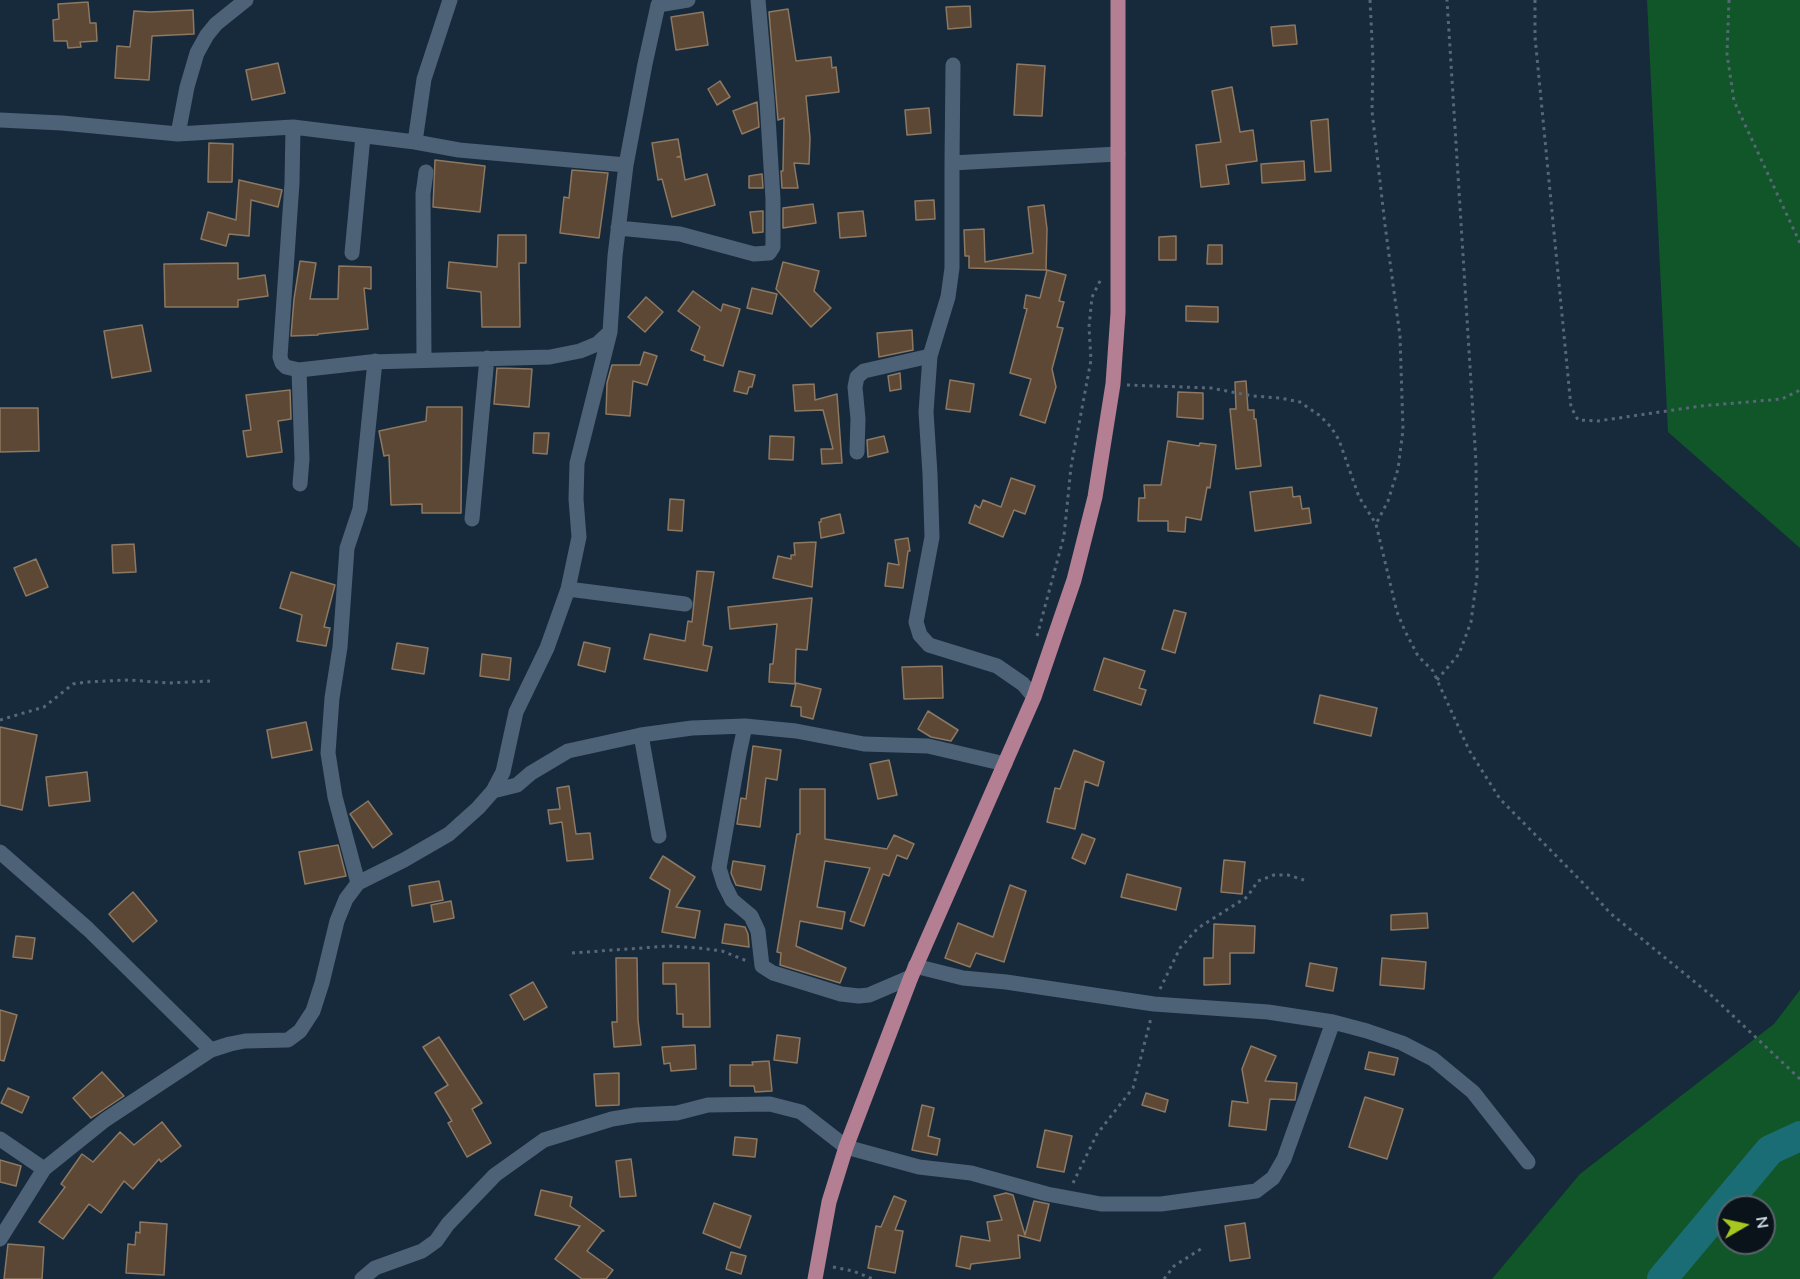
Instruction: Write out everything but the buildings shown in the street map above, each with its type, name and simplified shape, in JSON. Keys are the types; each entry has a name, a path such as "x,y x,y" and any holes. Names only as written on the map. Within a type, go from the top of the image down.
{"main road":[{"path":"815,1279 829,1202 846,1147 913,972 1034,698 1074,580 1095,497 1113,384 1118,313 1118,0"}],"street":[{"path":"178,134 187,87 197,53 216,24 246,0"},
{"path":"415,142 424,80 450,0"},
{"path":"0,1238 44,1169 105,1120 211,1050 246,1041 288,1040 300,1031 312,1011 319,992 337,921 346,899 358,883 449,834 493,791 503,772 516,712 547,648 568,589 579,537 576,499 577,463 610,332 618,228 626,165 659,3 688,0"},
{"path":"618,228 680,234 753,254 769,253 773,247 768,113 758,0"},
{"path":"953,65 952,268 948,297 930,356 926,412 932,537 916,622 920,634 929,645 997,666 1023,684 1034,698"},
{"path":"0,120 62,123 178,134 293,127 415,142 459,150 626,165"},
{"path":"293,127 292,183 280,357 286,367 299,370 375,361 550,357 580,351 597,344 610,332"},
{"path":"352,253 363,136"},
{"path":"952,163 1118,154"},
{"path":"424,360 423,194 426,172"},
{"path":"857,452 858,419 855,387 857,377 864,370 930,356"},
{"path":"472,519 487,358"},
{"path":"358,883 335,797 328,753 332,698 340,647 347,548 360,509 375,361"},
{"path":"299,370 302,459 300,484"},
{"path":"568,589 685,604"},
{"path":"493,791 517,784 568,751 641,735 692,728 745,726 796,731 864,744 928,746 1005,764"},
{"path":"745,726 719,868 732,900 751,916 758,931 762,966 773,973 841,994 860,996 869,995 913,972 1006,982 1154,1004 1268,1012 1333,1022 1402,1043 1433,1059 1473,1092 1528,1162"},
{"path":"641,735 659,836"},
{"path":"0,852 88,929 211,1050"},
{"path":"362,1279 375,1268 422,1251 436,1241 448,1224 495,1175 544,1140 612,1119 677,1113 708,1105 770,1104 801,1112 846,1147 919,1167 970,1173 1065,1198 1101,1204 1161,1204 1256,1191 1273,1178 1284,1159 1333,1022"},
{"path":"0,1139 44,1169"}],"path":[{"path":"1371,0 1372,111 1400,336 1403,430 1398,469 1388,501 1376,524"},
{"path":"1437,680 1459,654 1471,622 1477,577 1476,462 1447,0"},
{"path":"1535,0 1535,37 1571,407 1578,420 1598,421 1701,406 1782,399 1800,390"},
{"path":"1729,0 1727,54 1734,101 1800,243"},
{"path":"1036,639 1064,536 1071,467 1091,360 1089,327 1092,297 1103,276"},
{"path":"1113,384 1212,388 1253,396 1280,398 1300,402 1319,415 1331,427 1339,440 1359,497 1376,524 1397,612 1418,656 1433,671 1468,750 1500,799 1610,913 1712,996 1800,1079"},
{"path":"0,720 44,707 74,684 128,680 170,683 210,681"},
{"path":"1065,1198 1097,1134 1133,1088 1154,1004 1165,976 1180,948 1198,928 1247,897 1258,881 1274,874 1288,874 1304,880"},
{"path":"572,953 669,946 699,948 722,951 762,966"},
{"path":"1164,1279 1174,1266 1204,1247"},
{"path":"817,1263 853,1271 873,1279"}],"green space":[{"path":"1647,0 1800,0 1800,548 1668,432"},
{"path":"1800,990 1800,1279 1492,1279 1580,1174 1774,1024"}],"waterway":[{"path":"1662,1279 1770,1150 1800,1136"}]}
